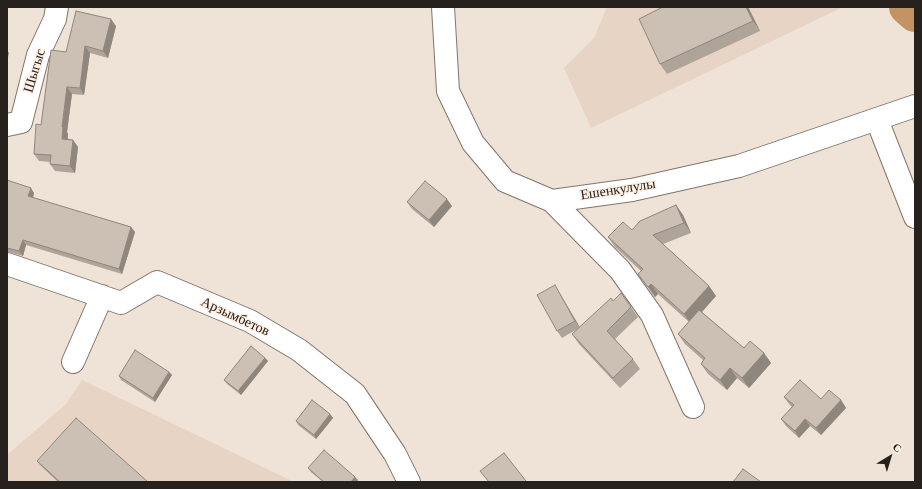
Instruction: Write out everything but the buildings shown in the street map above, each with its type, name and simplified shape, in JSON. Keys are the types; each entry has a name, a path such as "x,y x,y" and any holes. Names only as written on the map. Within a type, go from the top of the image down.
{"street":[{"name":"Шыгыс","path":"7,124 21,122 38,55 55,19 57,7"},
{"path":"443,7 448,91 473,143 505,181 552,201 620,270 652,315 693,408"},
{"name":"Ешенкулулы","path":"552,201 632,190 739,166 915,106"},
{"path":"877,120 915,217"},
{"name":"Арзымбетов","path":"7,264 121,303 157,282 250,321 293,347 355,394 395,454 409,482"},
{"path":"72,362 102,296"}],"shaded area":[{"path":"607,7 843,7 591,128 564,68 594,38"},
{"path":"82,380 294,482 7,482 7,455 66,404"}],"waterway":[{"path":"907,7 915,14"}]}
